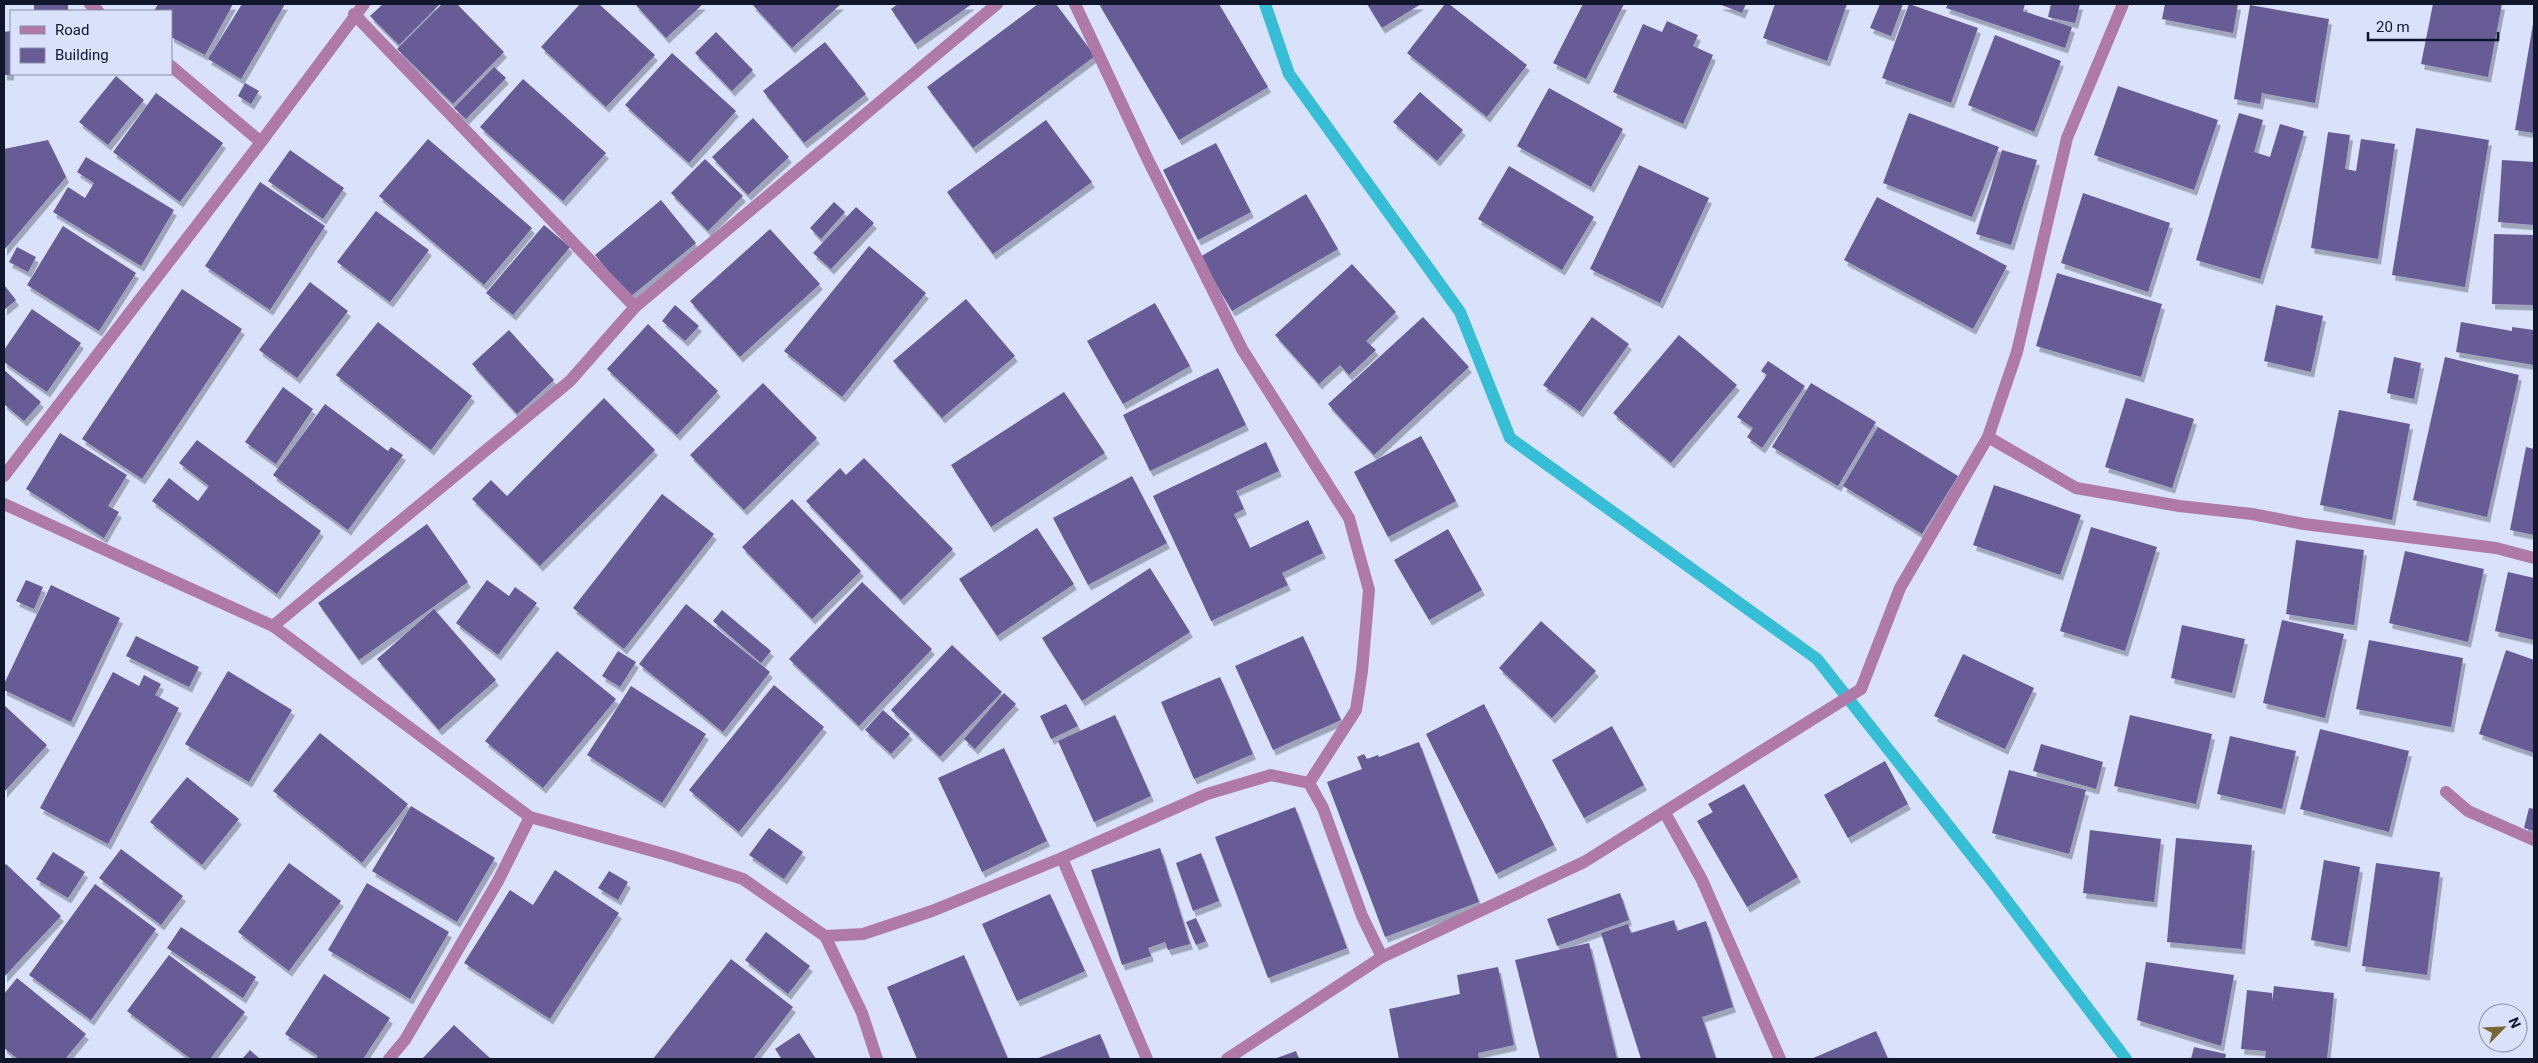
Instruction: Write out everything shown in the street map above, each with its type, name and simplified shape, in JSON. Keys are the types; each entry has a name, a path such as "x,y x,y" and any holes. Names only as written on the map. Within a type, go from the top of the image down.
{"street":[{"path":"4,476 261,142 354,14 364,4"},
{"path":"273,626 570,380 635,308 996,4"},
{"path":"1075,4 1147,158 1242,349 1349,518 1369,590 1362,671 1356,710 1309,782"},
{"path":"1227,1059 1382,957 1584,862 1861,689 1900,588 1988,437 2017,352 2067,138 2123,4"},
{"path":"354,14 635,308"},
{"path":"172,67 261,142"},
{"path":"1988,437 2076,488 2179,506 2252,514 2304,524 2496,548 2534,558"},
{"path":"4,504 273,626 530,817 671,856 743,879 826,936 862,1014 877,1059"},
{"path":"826,936 863,934 932,911 1062,858 1207,794 1271,775 1309,782"},
{"path":"1309,782 1323,808 1362,916 1382,957"},
{"path":"2446,792 2468,810 2534,840"},
{"path":"1665,813 1702,880 1780,1059"},
{"path":"389,1059 405,1040 498,881 530,817"},
{"path":"1062,858 1147,1059"}],"building":[{"path":"34,4 68,4 68,10 34,10"},
{"path":"158,4 233,4 205,55 172,38 172,10 155,10"},
{"path":"242,4 285,4 241,79 208,59"},
{"path":"383,4 440,4 399,45 370,16"},
{"path":"442,4 457,4 504,52 453,104 397,49"},
{"path":"580,4 599,4 655,55 606,107 541,47"},
{"path":"635,4 703,4 666,38"},
{"path":"752,4 841,4 792,48"},
{"path":"898,4 972,4 915,44 891,9"},
{"path":"1038,4 1056,4 1095,56 973,148 927,87"},
{"path":"1099,4 1219,4 1268,87 1179,140"},
{"path":"1367,4 1421,4 1382,28"},
{"path":"1445,4 1449,4 1527,65 1487,117 1407,53"},
{"path":"1583,4 1624,4 1586,79 1553,63"},
{"path":"1719,4 1746,4 1742,13"},
{"path":"1775,4 1847,4 1827,61 1763,38"},
{"path":"1880,4 1903,4 1891,36 1870,28"},
{"path":"1909,4 1978,28 1951,103 1882,78"},
{"path":"1948,4 2025,4 2023,11 2072,27 2065,48 1946,8"},
{"path":"2051,4 2080,4 2075,23 2048,17"},
{"path":"2165,4 2238,4 2233,33 2162,19"},
{"path":"2433,4 2502,4 2488,77 2421,64"},
{"path":"2250,5 2329,19 2315,103 2262,93 2260,104 2234,99"},
{"path":"1667,21 1698,35 1693,46 1713,55 1683,124 1613,92 1643,24 1662,32"},
{"path":"2534,24 2534,133 2515,130"},
{"path":"10,31 10,75 4,75 4,32"},
{"path":"716,32 753,70 732,91 695,53"},
{"path":"1995,35 2061,61 2034,132 1968,105"},
{"path":"825,42 866,94 804,143 763,91"},
{"path":"672,53 736,111 689,163 625,105"},
{"path":"494,67 506,78 466,119 454,108"},
{"path":"116,76 144,100 108,145 79,122"},
{"path":"523,79 606,153 563,201 480,127"},
{"path":"245,83 259,91 251,104 238,96"},
{"path":"2118,86 2218,120 2194,190 2094,155"},
{"path":"1549,88 1623,129 1591,187 1517,146"},
{"path":"1420,92 1463,130 1437,161 1393,122"},
{"path":"156,93 223,143 180,202 113,152"},
{"path":"1909,113 1999,147 1972,217 1883,183"},
{"path":"2239,113 2263,120 2254,152 2270,157 2280,124 2304,131 2260,279 2196,260"},
{"path":"753,118 789,157 748,195 712,157"},
{"path":"1046,120 1092,182 993,254 947,192"},
{"path":"2416,128 2489,140 2465,287 2392,275"},
{"path":"2328,132 2350,135 2345,169 2356,171 2361,139 2395,144 2378,259 2311,248"},
{"path":"428,139 532,228 484,285 379,196"},
{"path":"48,140 66,177 4,250 4,149"},
{"path":"1216,143 1251,212 1198,240 1163,170"},
{"path":"290,150 344,188 323,219 268,181"},
{"path":"2002,150 2037,160 2011,245 1976,234"},
{"path":"86,157 174,210 141,266 53,212 68,187 85,198 94,183 77,172"},
{"path":"705,159 743,196 708,231 671,193"},
{"path":"2502,160 2534,162 2534,225 2498,222"},
{"path":"1639,165 1709,198 1660,303 1590,269"},
{"path":"1509,166 1594,217 1562,270 1478,219"},
{"path":"260,182 325,226 270,310 205,266"},
{"path":"2083,193 2170,223 2148,292 2061,263"},
{"path":"1306,194 1338,249 1232,311 1200,257"},
{"path":"1877,197 2007,266 1973,329 1844,260"},
{"path":"661,200 696,243 630,297 595,255"},
{"path":"834,202 845,212 821,239 810,228"},
{"path":"856,207 874,223 831,269 813,253"},
{"path":"376,211 429,250 390,302 337,262"},
{"path":"544,225 570,247 513,315 486,293"},
{"path":"63,226 136,273 99,331 27,285"},
{"path":"770,229 820,284 740,357 690,301"},
{"path":"2494,234 2534,235 2534,305 2492,304"},
{"path":"869,246 926,293 842,397 784,351"},
{"path":"17,247 36,257 28,272 9,262"},
{"path":"1352,264 1396,312 1366,341 1376,350 1349,375 1340,365 1319,384 1275,335"},
{"path":"2057,273 2162,304 2141,377 2036,346"},
{"path":"310,282 348,311 297,378 259,350"},
{"path":"4,285 16,300 4,310"},
{"path":"182,289 242,329 142,479 82,439"},
{"path":"966,299 1015,356 942,418 893,361"},
{"path":"1155,303 1190,366 1123,404 1087,341"},
{"path":"675,305 699,326 685,341 662,321"},
{"path":"2276,305 2323,316 2311,372 2264,361"},
{"path":"32,309 81,343 47,392 4,362 4,350"},
{"path":"1423,317 1469,367 1374,455 1328,404"},
{"path":"1592,317 1629,344 1580,412 1543,385"},
{"path":"378,322 472,396 431,450 336,375"},
{"path":"2461,322 2512,331 2512,327 2534,330 2534,365 2456,352"},
{"path":"648,324 718,391 677,435 607,369"},
{"path":"509,330 554,380 517,414 472,364"},
{"path":"1679,335 1737,385 1671,463 1613,413"},
{"path":"2394,357 2421,363 2414,399 2387,393"},
{"path":"2445,357 2519,375 2487,517 2413,500"},
{"path":"1768,361 1805,386 1762,448 1747,437 1753,428 1737,417 1767,375 1761,371"},
{"path":"1218,368 1246,425 1150,471 1123,415"},
{"path":"4,370 41,402 24,421 4,404"},
{"path":"763,383 817,438 744,510 690,455"},
{"path":"1811,383 1876,422 1838,486 1772,447"},
{"path":"283,387 313,409 276,464 245,442"},
{"path":"1064,392 1105,453 991,527 951,465"},
{"path":"604,398 655,450 540,566 472,499 491,480 507,496"},
{"path":"2126,398 2194,419 2172,488 2105,467"},
{"path":"325,404 388,451 391,447 403,455 348,530 273,475"},
{"path":"2339,410 2410,424 2392,520 2320,505"},
{"path":"1878,427 1958,476 1922,534 1843,486"},
{"path":"60,433 127,475 108,506 119,512 104,538 26,489"},
{"path":"1421,436 1456,501 1388,537 1354,472"},
{"path":"197,440 321,531 277,594 152,501 169,478 198,501 209,486 179,463"},
{"path":"1266,442 1279,471 1236,491 1244,509 1234,514 1250,548 1308,520 1323,553 1282,573 1288,585 1211,621 1153,496"},
{"path":"2526,447 2534,449 2534,535 2510,530"},
{"path":"864,458 953,549 901,600 806,501 840,468 846,475"},
{"path":"1132,476 1167,543 1088,585 1053,518"},
{"path":"1994,485 2081,515 2060,575 1973,545"},
{"path":"662,494 714,534 624,649 573,608"},
{"path":"792,499 861,571 812,619 742,547"},
{"path":"427,524 468,582 359,660 318,603"},
{"path":"2091,527 2157,547 2125,651 2060,631"},
{"path":"1037,528 1074,584 997,636 959,579"},
{"path":"1448,529 1482,590 1429,620 1394,560"},
{"path":"2296,540 2364,550 2354,625 2286,614"},
{"path":"2405,551 2484,569 2468,642 2389,623"},
{"path":"1150,568 1190,632 1082,701 1042,638"},
{"path":"2508,572 2534,578 2534,640 2495,631"},
{"path":"26,580 43,587 34,609 16,601"},
{"path":"487,580 509,596 515,587 537,603 498,655 456,623"},
{"path":"862,582 932,649 859,726 789,659"},
{"path":"51,585 120,618 71,722 4,690 4,684"},
{"path":"686,604 770,672 723,732 639,664"},
{"path":"434,609 496,680 439,730 377,659"},
{"path":"722,610 771,651 761,663 713,621"},
{"path":"2282,620 2344,634 2325,718 2263,703"},
{"path":"1541,621 1596,671 1552,718 1499,668"},
{"path":"2182,625 2245,639 2232,693 2171,678"},
{"path":"136,636 199,667 189,687 126,656"},
{"path":"1303,636 1341,720 1273,750 1235,666"},
{"path":"2369,640 2463,658 2451,727 2356,709"},
{"path":"952,645 1002,692 940,757 891,710"},
{"path":"2506,650 2534,660 2534,753 2479,734"},
{"path":"557,651 616,699 543,788 485,741"},
{"path":"618,651 636,662 620,687 602,676"},
{"path":"1963,654 2034,688 2005,749 1934,716"},
{"path":"228,671 292,710 249,782 185,744"},
{"path":"113,672 139,686 144,675 161,684 155,695 179,708 108,844 40,808"},
{"path":"1220,677 1253,754 1194,779 1161,702"},
{"path":"774,685 824,727 739,832 689,790"},
{"path":"631,686 706,734 662,803 587,755"},
{"path":"1004,693 1016,704 975,749 964,739"},
{"path":"1066,704 1078,726 1051,739 1040,716"},
{"path":"1484,704 1554,845 1496,874 1426,734"},
{"path":"4,705 47,745 4,792"},
{"path":"883,710 910,734 891,754 865,730"},
{"path":"1115,715 1151,796 1094,822 1058,741"},
{"path":"2130,715 2212,734 2196,804 2114,786"},
{"path":"1612,726 1644,785 1584,818 1552,760"},
{"path":"2320,729 2409,751 2389,832 2300,809"},
{"path":"320,733 408,804 362,863 273,791"},
{"path":"2230,736 2296,751 2282,809 2217,794"},
{"path":"1419,742 1479,902 1385,937 1327,782 1362,769 1357,757 1364,754 1367,759 1378,755 1379,757"},
{"path":"2041,744 2103,762 2096,789 2033,771"},
{"path":"1004,748 1047,841 982,872 938,778"},
{"path":"1885,761 1908,804 1848,838 1824,795"},
{"path":"2009,770 2086,790 2069,854 1992,833"},
{"path":"187,777 239,819 202,865 150,822"},
{"path":"1744,784 1798,877 1747,907 1697,821 1713,812 1708,804"},
{"path":"411,806 495,858 457,922 372,871"},
{"path":"1295,807 1347,948 1268,978 1215,837"},
{"path":"2529,808 2534,809 2534,831 2524,828"},
{"path":"769,828 803,852 784,879 749,855"},
{"path":"2090,830 2161,839 2154,902 2083,893"},
{"path":"2176,838 2252,845 2242,949 2167,942"},
{"path":"1160,848 1190,944 1168,950 1165,942 1148,948 1151,956 1122,965 1091,870"},
{"path":"121,849 183,896 161,925 99,878"},
{"path":"53,852 85,872 68,898 36,879"},
{"path":"1201,853 1219,901 1193,911 1176,863"},
{"path":"2324,860 2360,867 2347,947 2311,940"},
{"path":"289,863 341,901 289,971 238,932"},
{"path":"2376,863 2440,872 2427,975 2362,966"},
{"path":"6,864 61,916 4,977 4,867"},
{"path":"555,870 619,913 550,1019 464,963 510,890 533,905"},
{"path":"609,871 628,882 618,900 598,888"},
{"path":"367,883 449,932 410,999 328,950"},
{"path":"95,884 156,929 91,1020 29,975"},
{"path":"1620,893 1629,920 1557,946 1547,919"},
{"path":"1050,894 1085,971 1017,1001 982,924"},
{"path":"1196,918 1206,941 1196,945 1186,922"},
{"path":"1674,920 1677,931 1706,921 1733,1007 1702,1017 1716,1059 1641,1059 1601,933 1628,924 1631,933"},
{"path":"181,927 256,977 243,998 167,948"},
{"path":"766,932 810,966 788,994 745,960"},
{"path":"1589,943 1617,1059 1540,1059 1515,960"},
{"path":"169,955 245,1012 210,1059 191,1059 127,1011"},
{"path":"964,955 1008,1059 917,1059 887,987"},
{"path":"731,959 793,1007 753,1059 653,1059"},
{"path":"2146,962 2234,975 2221,1046 2137,1020"},
{"path":"1498,967 1514,1045 1478,1053 1479,1059 1399,1059 1389,1009 1460,994 1457,975"},
{"path":"324,974 390,1018 363,1059 316,1059 318,1056 285,1034"},
{"path":"17,978 86,1034 65,1059 18,1059 4,1048 4,994"},
{"path":"2274,986 2334,993 2327,1059 2265,1059 2266,1051 2241,1049 2247,990 2272,993 2272,1002"},
{"path":"454,1025 491,1059 422,1059"},
{"path":"1876,1031 1888,1059 1811,1059"},
{"path":"799,1033 816,1059 782,1059 775,1049"},
{"path":"1100,1034 1110,1059 1036,1059"},
{"path":"2194,1047 2226,1054 2225,1059 2191,1059"},
{"path":"250,1050 260,1059 242,1059"},
{"path":"1296,1051 1299,1059 1274,1059"}],"waterway":[{"path":"1265,4 1289,74 1460,312 1510,438 1817,659 1989,877 2126,1059"}]}
